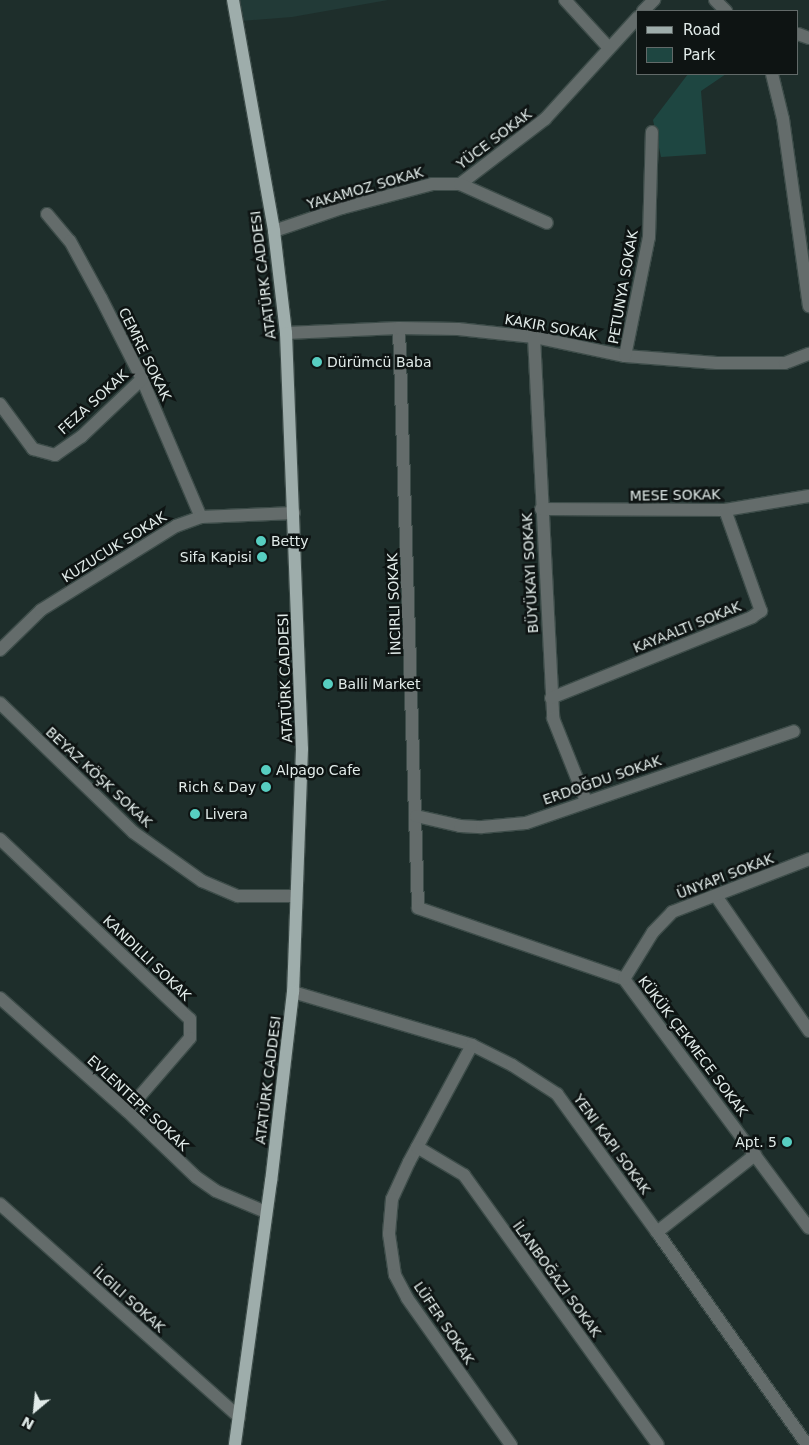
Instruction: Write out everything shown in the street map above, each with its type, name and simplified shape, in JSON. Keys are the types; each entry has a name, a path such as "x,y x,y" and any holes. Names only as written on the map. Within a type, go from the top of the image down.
{"main road":[{"name":"ATATÜRK CADDESI","path":"233,0 274,231 286,333 302,749 295,896 293,992 235,1445"}],"street":[{"path":"565,0 608,48 636,19"},
{"path":"644,10 654,0"},
{"path":"715,0 725,10"},
{"name":"YÜCE SOKAK","path":"460,184 545,119 608,48"},
{"path":"772,75 783,119 805,247 809,306"},
{"name":"PETUNYA SOKAK","path":"625,356 649,237 652,132"},
{"name":"YAKAMOZ SOKAK","path":"274,231 342,208 432,184 460,184 547,223"},
{"name":"CEMRE SOKAK","path":"47,214 70,241 142,379 201,517"},
{"path":"286,333 399,328 458,329 534,337 625,356 718,362 785,363 809,354"},
{"name":"İNCIRLI SOKAK","path":"399,328 418,908 624,979"},
{"path":"534,337 552,718 586,801"},
{"name":"FEZA SOKAK","path":"0,404 33,449 55,455 81,436 142,379"},
{"name":"MESE SOKAK","path":"541,509 724,510 809,496"},
{"path":"551,698 752,617 761,611 724,510"},
{"name":"KUZUCUK SOKAK","path":"0,650 41,610 176,526 201,517 294,513"},
{"name":"BEYAZ KÖŞK SOKAK","path":"0,703 133,832 202,881 238,896 295,896"},
{"name":"ERDOĞDU SOKAK","path":"416,816 460,826 526,823 586,801 794,732"},
{"name":"KANDILLI SOKAK","path":"0,839 190,1019 190,1038 127,1111"},
{"path":"624,979 653,932 672,912 809,859"},
{"path":"716,896 809,1031"},
{"name":"KÜKÜK ÇEKMECE SOKAK","path":"624,979 809,1228"},
{"path":"293,992 472,1045 512,1065 557,1094 807,1445"},
{"name":"EVLENTEPE SOKAK","path":"0,998 127,1111 203,1182 216,1191 266,1212"},
{"name":"LÜFER SOKAK","path":"472,1045 417,1147 392,1199 389,1234 395,1275 407,1298 511,1445"},
{"path":"417,1147 464,1175 658,1445"},
{"path":"657,1232 755,1155"},
{"name":"İLGILI SOKAK","path":"0,1204 239,1417"}],"shaded area":[{"path":"239,0 388,0 292,17 241,21"}],"green space":[{"path":"687,75 725,75 701,91 706,154 661,157 653,120"}],"place":[{"name":"Dürümcü Baba","path":"317,362"},
{"name":"Betty","path":"261,541"},
{"name":"Sifa Kapisi","path":"262,557"},
{"name":"Balli Market","path":"328,684"},
{"name":"Alpago Cafe","path":"266,770"},
{"name":"Rich & Day","path":"266,787"},
{"name":"Livera","path":"195,814"},
{"name":"Apt. 5","path":"787,1142"}]}
